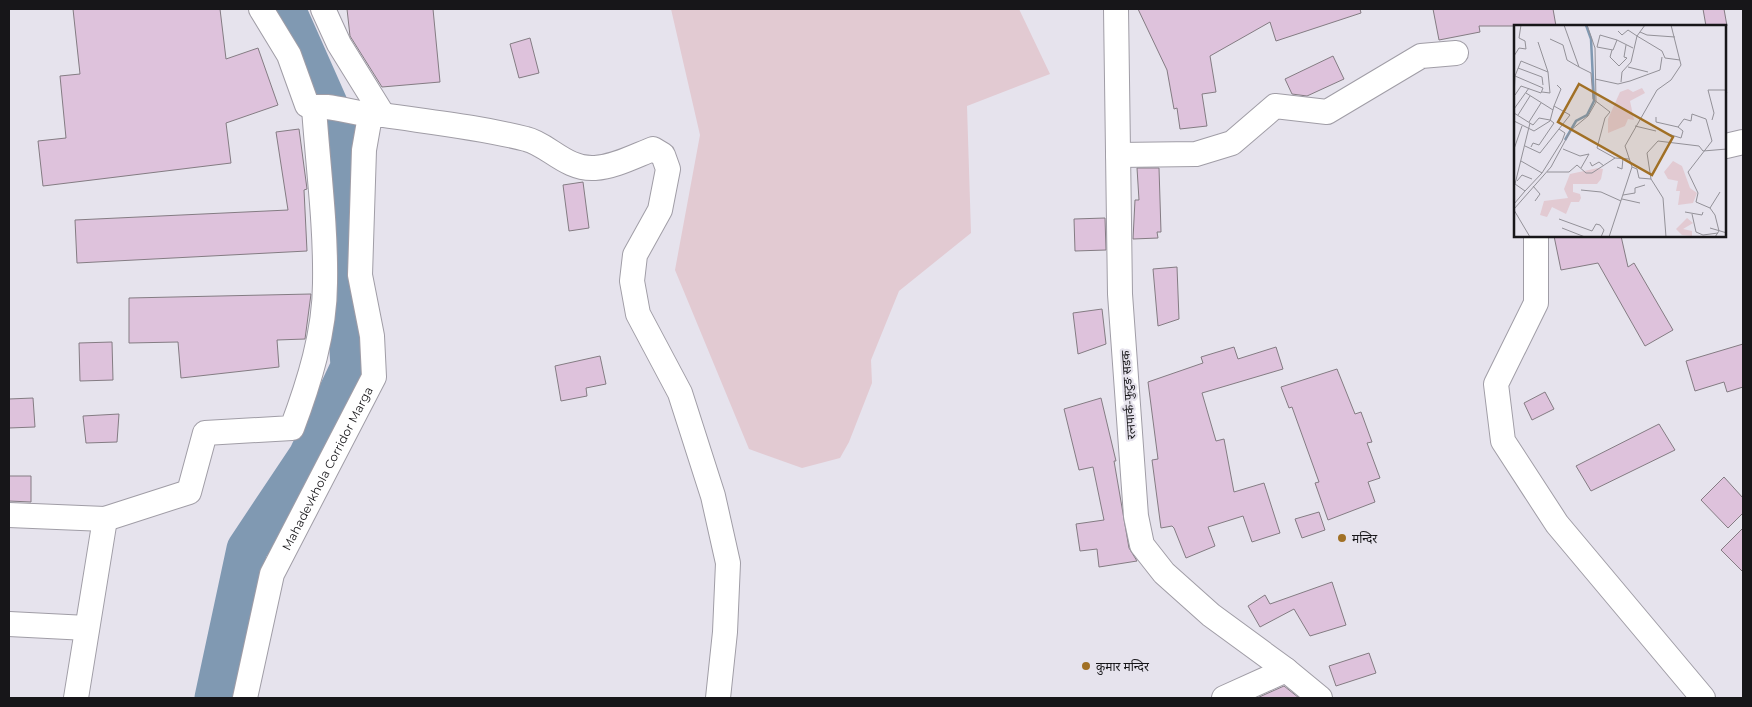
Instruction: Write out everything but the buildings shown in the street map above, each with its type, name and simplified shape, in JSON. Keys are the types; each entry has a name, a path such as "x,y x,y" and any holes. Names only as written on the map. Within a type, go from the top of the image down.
{"street":[{"path":"261,9 289,55 307,105 474,129 528,140 562,160 594,168 624,161 653,149 663,155 668,169 660,210 635,255 632,281 638,314 680,393 713,496 728,563 725,632 718,698"},
{"path":"323,9 376,115"},
{"name":"रत्नपार्क-फुटुङ सडक","path":"1116,9 1120,294 1136,516 1142,544 1164,573 1211,615 1286,670 1320,698"},
{"path":"1118,155 1196,154 1232,143 1275,106 1327,112 1421,56 1456,53"},
{"path":"9,515 105,519 190,492 205,433 292,428 305,392 316,345 325,285 320,108"},
{"name":"Mahadevkhola Corridor Marga","path":"245,698 272,574 374,377 372,336 360,275 364,150 376,115"},
{"path":"1727,146 1743,142"},
{"path":"1536,238 1536,303 1496,384 1503,441 1557,524 1704,698"},
{"path":"76,698 105,519"},
{"path":"9,624 87,628"},
{"path":"1224,698 1286,670"}],"shaded area":[{"path":"671,9 1019,9 1050,74 967,106 971,233 899,291 871,360 872,383 849,442 840,458 802,468 749,449 675,270 700,135"}],"waterway":[{"path":"215,698 247,549 309,456 351,367 336,124 285,9"}],"place":[{"name":"मन्दिर","path":"1342,538"},
{"name":"कुमार मन्दिर","path":"1086,666"}]}
